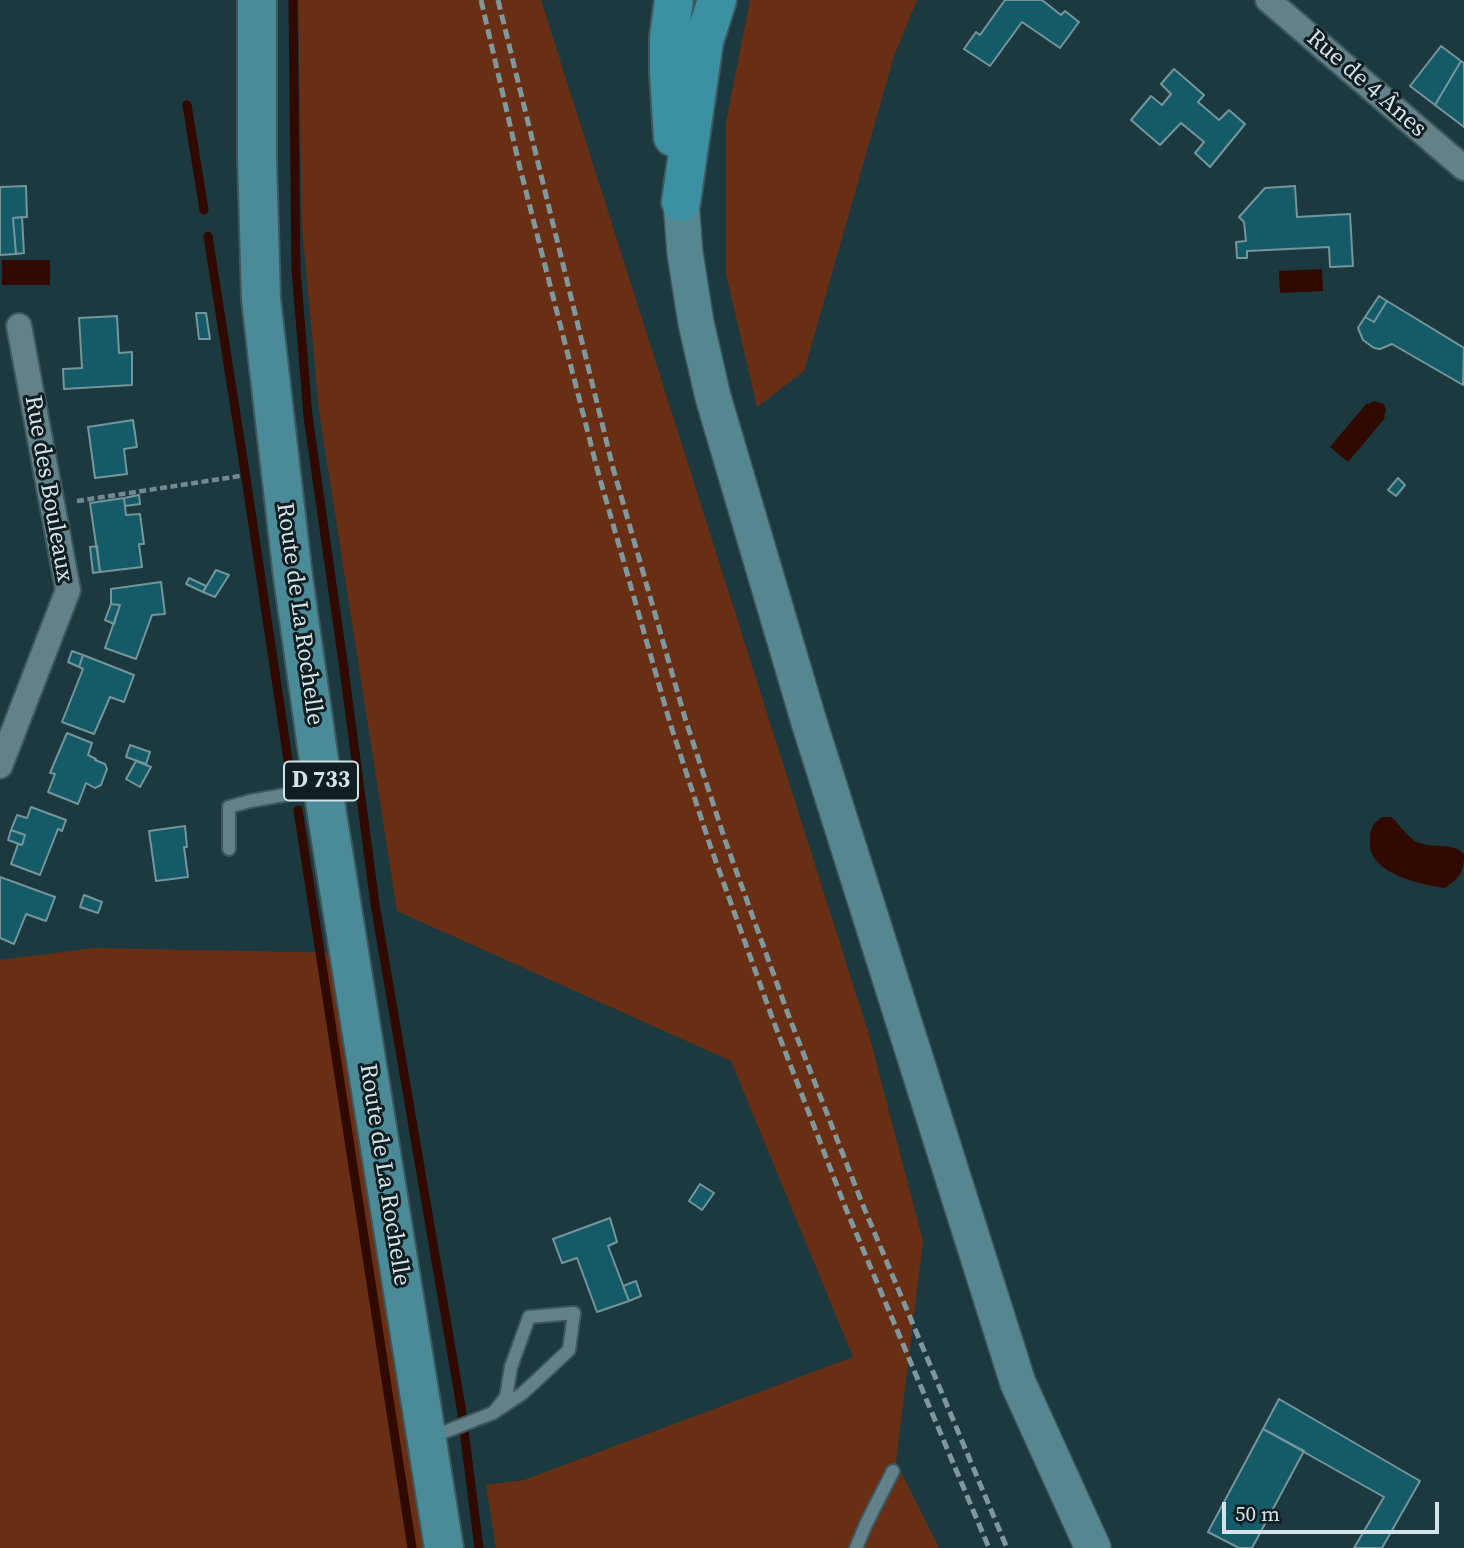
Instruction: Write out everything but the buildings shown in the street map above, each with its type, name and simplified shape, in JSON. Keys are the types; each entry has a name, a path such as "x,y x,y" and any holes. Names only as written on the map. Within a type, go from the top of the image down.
{"highway":[{"path":"674,0 669,37 669,73 672,131 681,202"},
{"path":"681,202 704,41 717,0"}],"main road":[{"name":"Route de La Rochelle","path":"256,3 261,299 291,564 323,789 444,1548"},
{"path":"681,202 685,253 696,323 713,397 813,736 1018,1382 1093,1548"}],"street":[{"name":"Rue de 4 Ânes","path":"1268,0 1464,168"},
{"name":"Rue des Bouleaux","path":"0,766 68,590 19,327"}],"lane":[{"path":"229,849 229,807 323,789"},
{"path":"427,1438 494,1413 523,1393 569,1350 574,1313 529,1317 511,1367 506,1397 494,1413"},
{"path":"856,1548 892,1471"}],"path":[{"path":"52,505 240,476"}],"shaded area":[{"path":"298,0 541,0 869,1035 923,1241 896,1462 939,1548 496,1548 486,1485 524,1480 853,1357 731,1061 397,911 319,411 302,226"},
{"path":"750,0 917,0 894,56 804,371 757,407 726,274 726,122"},
{"path":"2,260 50,260 50,285 2,285"},
{"path":"1322,269 1323,291 1280,293 1279,271"},
{"path":"1374,401 1384,404 1385,418 1348,462 1330,447 1367,403"},
{"path":"1382,817 1391,817 1421,844 1459,850 1464,854 1462,870 1458,877 1445,888 1414,882 1384,867 1371,852 1370,844 1371,830"},
{"path":"94,948 349,953 444,1548 0,1548 0,960"}],"waterway":[{"path":"293,0 296,269 308,416 375,904 461,1407 479,1548"},
{"path":"187,105 204,210"},
{"path":"208,236 290,773"},
{"path":"298,810 412,1548"}],"railway":[{"path":"481,0 520,168 598,472 670,723 710,845 773,1020 846,1209 989,1548"},
{"path":"498,0 613,468 685,718 725,840 788,1014 862,1203 1007,1548"}]}
